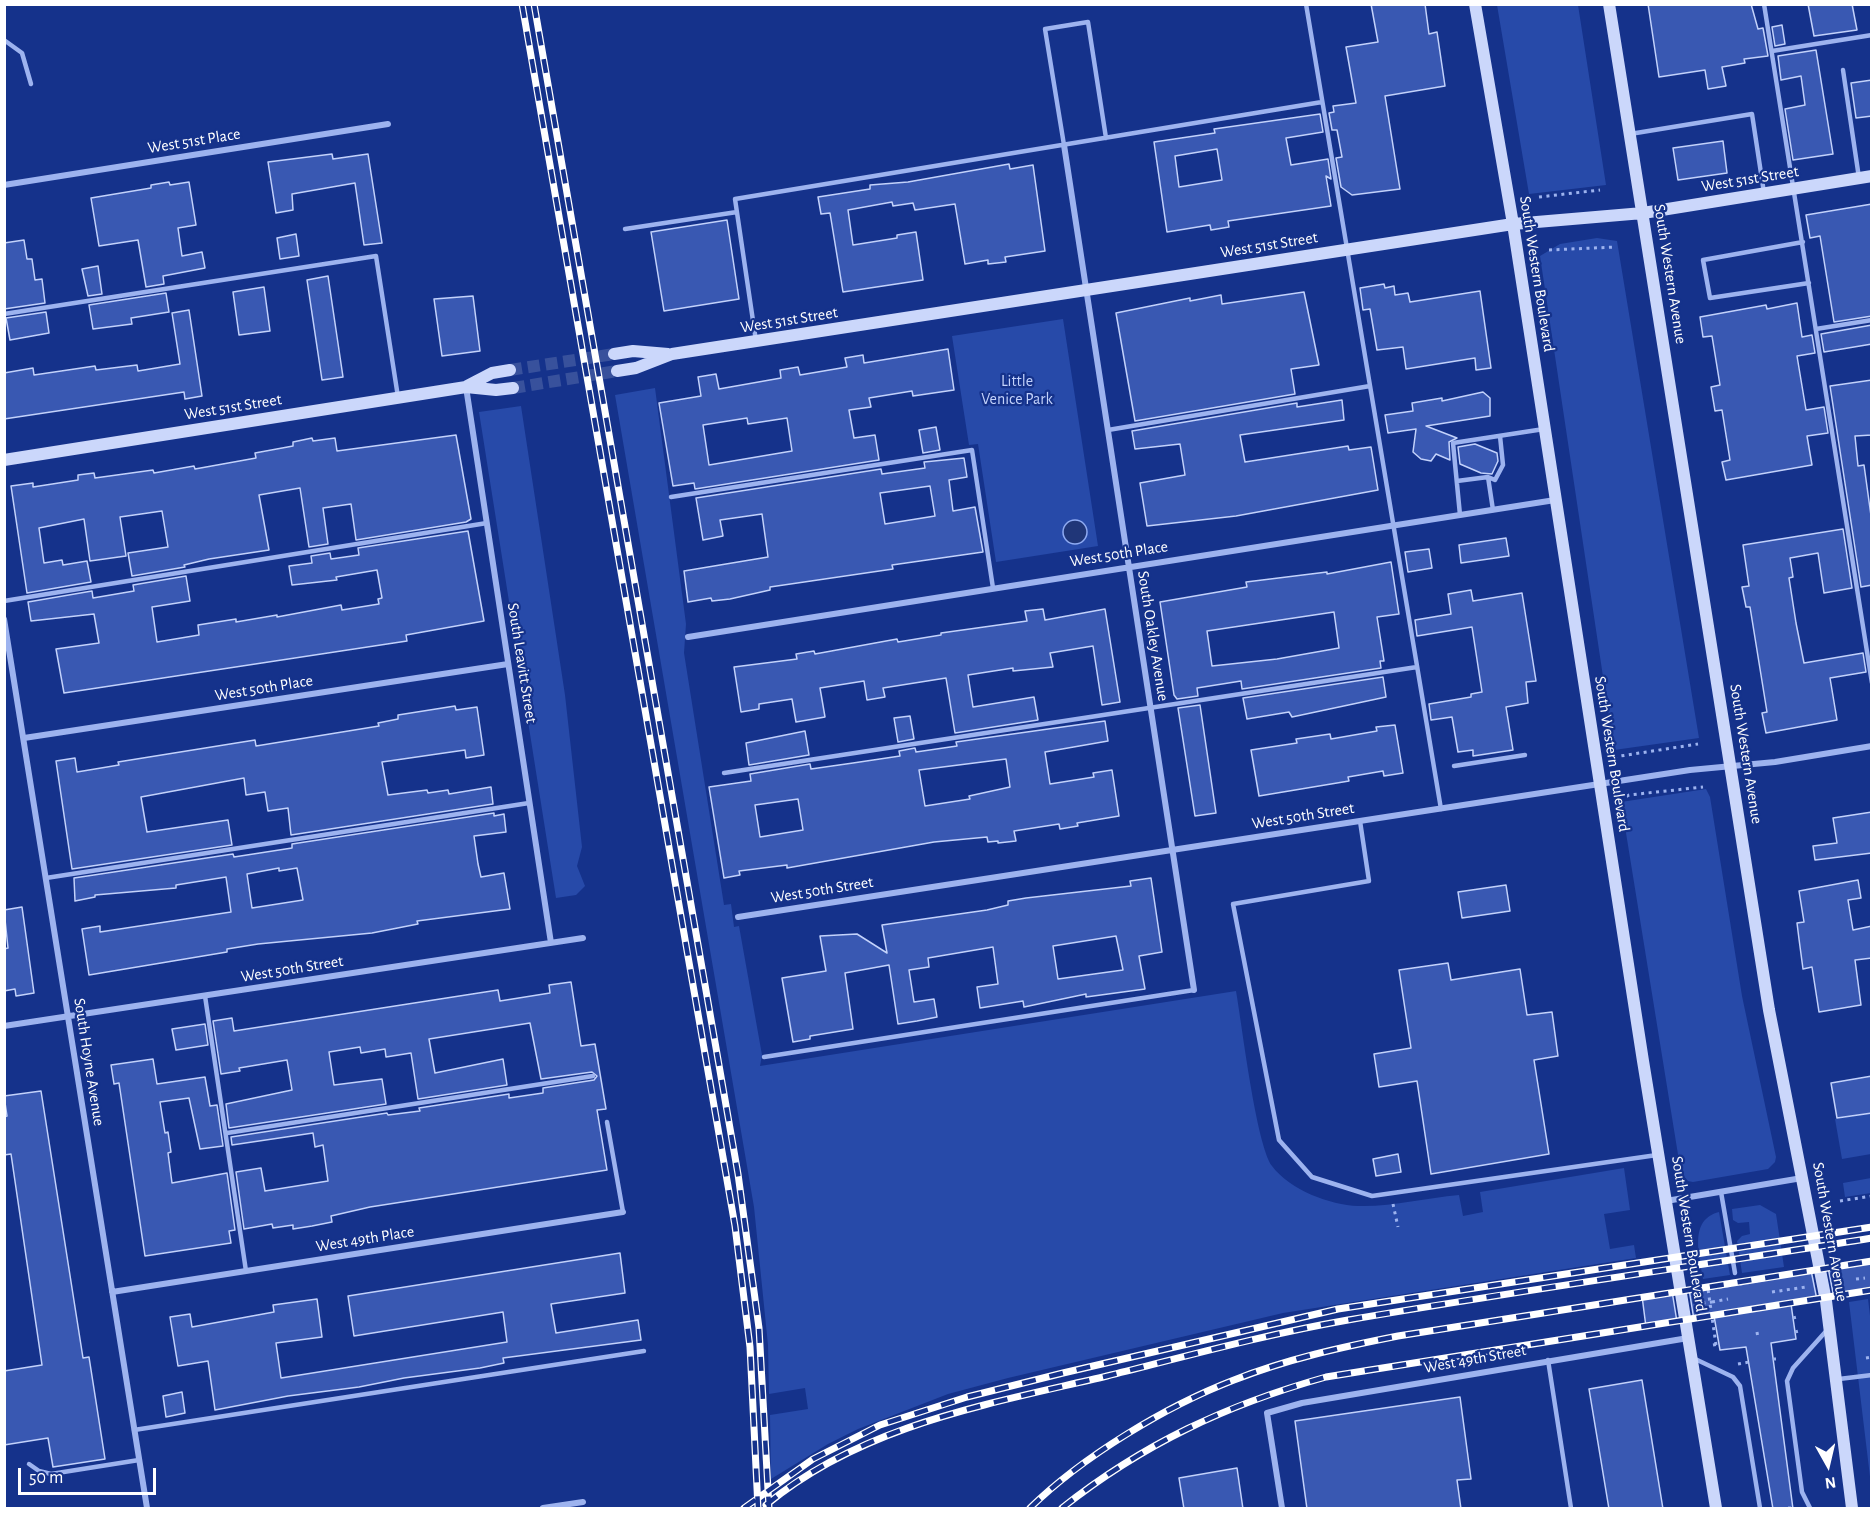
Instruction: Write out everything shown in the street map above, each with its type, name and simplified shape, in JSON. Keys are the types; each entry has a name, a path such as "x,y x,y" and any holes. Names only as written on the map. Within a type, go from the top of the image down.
{"street":[{"name":"South Western Boulevard","path":"1475,4 1513,224 1716,1509"},
{"name":"South Western Avenue","path":"1609,4 1769,1010 1804,1178 1829,1327 1852,1509"},
{"name":"West 51st Place","path":"4,185 388,124"},
{"name":"South Oakley Avenue","path":"1064,145 1194,990"},
{"name":"West 51st Street","path":"617,371 636,368 672,354 1513,224 1643,213 1865,177"},
{"name":"West 51st Street","path":"614,354 633,351 672,354"},
{"name":"West 51st Street","path":"466,387 492,373 510,370"},
{"name":"West 51st Street","path":"4,460 466,387 496,390 513,388"},
{"name":"South Leavitt Street","path":"466,387 551,943"},
{"name":"West 50th Place","path":"688,637 1555,500"},
{"name":"South Hoyne Avenue","path":"4,619 147,1509"},
{"name":"West 50th Place","path":"24,738 508,664"},
{"name":"West 50th Street","path":"738,917 1600,784 1872,746"},
{"name":"West 50th Street","path":"4,1026 583,939"},
{"path":"1666,1201 1804,1178"},
{"name":"West 49th Place","path":"112,1292 623,1212"},
{"name":"West 49th Street","path":"1282,1509 1267,1413 1302,1403 1689,1338"},
{"path":"543,1509 583,1502"}],"lane":[{"path":"1306,4 1441,809"},
{"path":"1764,4 1872,683"},
{"path":"1064,145 1045,29 1088,22 1106,138"},
{"path":"1772,51 1872,35"},
{"path":"4,40 22,53 31,84"},
{"path":"1843,70 1865,177"},
{"path":"756,341 735,199 1322,102"},
{"path":"1630,134 1752,114 1764,193"},
{"path":"625,229 737,212"},
{"path":"1803,242 1703,260 1710,298 1809,283"},
{"path":"4,314 376,256 398,397"},
{"path":"1816,329 1872,320"},
{"path":"1108,430 1370,386"},
{"path":"1460,514 1453,442 1544,429"},
{"path":"1457,481 1488,477 1495,480 1503,465 1500,436"},
{"path":"671,497 972,450 993,588"},
{"path":"1488,477 1493,510"},
{"path":"4,601 487,523"},
{"path":"724,773 1417,667"},
{"path":"1454,766 1526,755"},
{"path":"46,878 529,803"},
{"path":"1360,821 1369,881 1233,904 1279,1140 1312,1177 1372,1196 1659,1155"},
{"path":"765,1057 1194,990"},
{"path":"205,996 246,1271"},
{"path":"227,1134 593,1076"},
{"path":"607,1122 623,1212"},
{"path":"1721,1192 1735,1273"},
{"path":"1810,1509 1803,1492 1787,1381 1793,1368 1829,1327"},
{"path":"134,1430 644,1351"},
{"path":"1693,1358 1732,1377 1740,1386 1760,1509"},
{"path":"1548,1360 1571,1509"},
{"path":"1836,1380 1872,1375"},
{"path":"29,1464 39,1471 51,1474 139,1460"}],"path":[{"path":"1539,197 1600,190"},
{"path":"1549,250 1616,247"},
{"path":"1614,757 1622,758 1698,744"},
{"path":"1620,800 1629,795 1703,787"},
{"path":"1391,1193 1398,1227"},
{"path":"1840,1201 1872,1196"},
{"path":"1716,1344 1708,1289 1791,1275"},
{"path":"1856,1279 1865,1278"},
{"path":"1772,1292 1806,1287"},
{"path":"1695,1304 1728,1299"},
{"path":"1756,1332 1758,1338"},
{"path":"1866,1358 1872,1357"},
{"path":"1773,1359 1780,1359"},
{"path":"1738,1364 1749,1362"}],"green space":[{"path":"1497,5 1578,5 1606,185 1529,194"},
{"path":"1597,238 1617,241 1699,738 1614,750 1540,256 1560,244"},
{"name":"Little Venice Park","path":"1063,319 1098,546 996,562 978,444 969,445 952,336"},
{"path":"655,388 686,624 684,653 724,905 731,904 734,927 739,926 762,1055 760,1066 1236,991 1260,1134 1272,1166 1289,1182 1311,1195 1335,1203 1358,1206 1459,1195 1463,1216 1483,1212 1480,1192 1624,1168 1630,1210 1604,1214 1610,1249 1634,1245 1636,1258 1283,1313 1008,1378 948,1394 858,1429 828,1444 771,1479 770,1415 808,1409 805,1388 769,1394 768,1345 754,1207 615,395"},
{"path":"521,406 565,695 582,847 577,866 585,886 576,895 556,898 479,412"},
{"path":"1706,789 1710,797 1742,996 1776,1157 1775,1162 1768,1169 1693,1182 1688,1181 1681,1173 1621,802"},
{"path":"1871,1113 1871,1154 1842,1159 1835,1119"},
{"path":"1871,1178 1871,1193 1845,1197 1843,1183"},
{"path":"1760,1205 1776,1214 1784,1267 1742,1273 1737,1241 1742,1236 1750,1234 1749,1222 1738,1223 1733,1220 1732,1209"},
{"path":"1719,1212 1730,1275 1703,1279 1698,1240 1700,1231 1709,1216"},
{"path":"1868,1299 1871,1324 1871,1485 1849,1302"}],"shaded area":[{"path":"1070,520 1080,520 1087,527 1087,537 1080,544 1070,544 1063,537 1063,527"}],"building":[{"path":"1371,4 1425,4 1429,34 1437,32 1445,86 1385,96 1400,189 1352,195 1341,187 1336,158 1342,157 1337,130 1332,130 1329,113 1334,112 1333,106 1356,103 1346,47 1378,42"},
{"path":"1648,4 1751,4 1758,29 1763,28 1768,56 1744,59 1745,63 1722,67 1726,86 1708,89 1705,70 1659,77"},
{"path":"1808,4 1852,4 1857,30 1814,36"},
{"path":"1782,25 1785,44 1775,46 1772,27"},
{"path":"1816,50 1833,154 1793,160 1785,109 1805,105 1801,76 1781,80 1778,56"},
{"path":"1872,80 1872,116 1856,118 1851,83"},
{"path":"1320,114 1323,132 1286,138 1291,165 1328,159 1331,179 1326,176 1331,206 1228,221 1229,227 1211,230 1210,225 1167,232 1154,142 1215,133 1214,129","holes":["1217,149 1222,180 1179,187 1175,156"]},
{"path":"1723,141 1727,173 1678,180 1673,148"},
{"path":"332,154 333,159 368,154 382,243 364,245 355,183 292,194 293,210 276,213 268,162"},
{"path":"1009,164 1010,169 1033,165 1045,251 1005,257 1006,262 988,264 988,260 965,264 955,204 915,210 913,203 893,206 892,202 848,210 853,245 897,238 897,235 916,232 923,280 843,292 830,213 821,214 818,197 870,189 870,185 908,182"},
{"path":"169,182 170,185 189,182 196,225 178,228 182,256 202,252 205,268 163,276 164,284 146,287 138,240 99,246 91,198 151,188 151,185"},
{"path":"1872,204 1872,316 1834,322 1820,236 1810,238 1806,215"},
{"path":"727,220 739,299 664,311 651,232"},
{"path":"296,234 299,256 280,259 277,238"},
{"path":"24,240 27,259 32,259 35,280 42,279 45,303 4,309 4,243"},
{"path":"98,266 102,294 88,296 82,269"},
{"path":"328,276 343,377 322,380 307,280"},
{"path":"1384,284 1385,288 1394,286 1395,295 1408,293 1410,302 1480,291 1491,368 1476,370 1475,358 1406,369 1403,347 1377,350 1370,309 1363,310 1360,288"},
{"path":"264,287 270,331 239,335 233,292"},
{"path":"1304,292 1319,365 1291,369 1295,394 1135,421 1116,313 1190,298 1190,301 1221,295 1222,304"},
{"path":"166,293 169,312 131,318 132,324 93,329 89,305"},
{"path":"473,296 480,351 442,356 434,299"},
{"path":"1797,303 1802,337 1812,335 1815,353 1797,356 1806,410 1824,407 1828,433 1807,436 1812,465 1726,480 1722,462 1730,460 1722,410 1715,411 1711,387 1720,385 1712,336 1703,337 1700,317 1766,305 1767,309"},
{"path":"189,310 202,396 185,399 184,392 4,419 4,373 33,368 34,375 95,366 96,370 137,365 138,371 180,364 172,313"},
{"path":"46,312 49,333 10,340 6,318"},
{"path":"1872,325 1872,344 1824,352 1821,334"},
{"path":"948,349 954,390 913,396 912,391 869,398 871,407 849,410 854,438 875,435 879,460 695,489 694,483 673,486 659,403 701,396 698,377 716,374 719,389 781,378 780,370 798,367 800,375 847,367 845,358 863,355 864,363","holes":["747,418 748,424 787,418 792,451 709,465 703,425"]},
{"path":"1872,380 1872,435 1855,436 1858,466 1864,465 1872,523 1872,585 1861,587 1830,386"},
{"path":"1483,392 1490,398 1490,416 1426,426 1457,438 1449,442 1450,460 1436,454 1431,461 1421,459 1413,452 1416,429 1388,433 1385,415 1413,411 1412,403 1442,398 1442,401"},
{"path":"1342,400 1344,420 1240,435 1245,462 1348,446 1349,450 1371,447 1378,490 1236,516 1147,526 1140,483 1185,475 1180,444 1135,449 1132,431 1297,403 1297,407"},
{"path":"936,427 940,450 923,453 919,430"},
{"path":"456,435 471,519 466,522 356,540 351,504 323,508 328,544 309,547 300,488 259,495 269,550 209,559 184,565 185,567 132,576 128,553 168,547 162,511 120,517 126,556 90,561 84,519 39,528 44,563 62,560 63,565 87,561 91,582 27,593 11,486 33,483 33,487 78,480 78,475 94,473 95,478 153,470 154,473 194,466 195,469 256,458 255,453 293,446 293,442 312,438 313,441 335,438 337,451"},
{"path":"1475,444 1497,453 1498,461 1492,474 1481,473 1460,464 1458,447"},
{"path":"964,458 967,477 949,480 953,511 975,507 983,552 892,565 893,569 770,587 770,590 730,599 712,601 711,598 688,602 684,571 768,557 762,514 720,520 723,536 703,540 696,498 881,469 882,474 925,468 924,462","holes":["930,486 935,516 885,524 880,493"]},
{"path":"1843,529 1852,588 1824,593 1818,553 1790,558 1793,577 1789,578 1796,623 1804,663 1863,653 1866,672 1830,678 1837,720 1766,733 1762,713 1767,712 1750,607 1746,607 1742,587 1749,586 1743,545"},
{"path":"468,531 484,621 406,635 407,641 64,693 56,649 99,643 94,614 31,621 28,602 92,591 93,598 134,591 133,585 186,576 190,601 152,607 157,642 199,635 198,625 236,619 236,622 277,615 277,617 341,605 342,610 379,604 378,599 382,598 377,570 336,577 337,580 292,585 289,566 312,563 311,556 330,553 331,559 359,555 358,548"},
{"path":"1506,538 1509,556 1461,563 1459,545"},
{"path":"1429,549 1432,568 1408,572 1405,552"},
{"path":"1391,562 1399,614 1377,617 1384,661 1380,661 1381,668 1242,689 1241,681 1197,688 1198,696 1177,699 1174,695 1160,602 1247,587 1246,582 1327,572 1327,574","holes":["1334,612 1339,648 1277,659 1212,666 1207,631"]},
{"path":"1471,590 1473,601 1522,593 1536,681 1526,682 1528,703 1506,707 1513,750 1473,756 1473,750 1458,752 1452,717 1431,720 1429,704 1471,697 1471,694 1482,692 1472,627 1417,636 1415,620 1451,614 1448,594"},
{"path":"1043,609 1045,620 1105,609 1120,702 1102,705 1093,646 1050,653 1053,667 1013,671 1013,668 968,675 973,707 1034,697 1038,720 955,733 946,678 883,688 885,697 867,700 864,681 820,688 825,717 796,722 792,699 759,704 759,709 741,712 734,667 797,659 796,654 814,651 815,654 897,639 898,642 941,635 941,633 1027,621 1025,611"},
{"path":"1383,677 1386,697 1292,717 1289,712 1247,719 1243,698"},
{"path":"1200,705 1216,813 1195,816 1178,708"},
{"path":"455,706 456,710 477,707 484,755 466,758 465,750 382,762 388,795 427,790 428,793 448,790 449,794 491,787 493,804 291,835 288,808 268,811 265,792 246,795 244,778 141,797 147,832 228,820 232,845 72,869 56,761 75,758 77,772 119,765 118,762 255,740 256,746 379,726 378,723 398,719 398,715"},
{"path":"910,716 914,739 898,742 894,718"},
{"path":"1105,721 1108,741 1045,752 1050,784 1094,777 1093,773 1112,770 1119,816 1077,823 1078,826 1060,829 1059,824 1014,831 1016,841 988,842 987,837 934,842 787,868 787,865 739,871 740,875 724,878 709,787 751,781 750,774 810,764 811,769 900,756 899,751 915,748 916,752 957,746 956,742","holes":["1006,759 1010,787 969,796 970,799 925,806 919,770","798,799 803,830 760,837 755,805"]},
{"path":"1395,725 1403,773 1384,776 1383,771 1348,777 1349,781 1259,796 1251,750 1297,743 1296,739 1330,734 1331,739 1377,731 1376,727"},
{"path":"805,731 809,755 749,765 746,743"},
{"path":"1872,812 1872,853 1815,860 1813,846 1837,843 1833,818"},
{"path":"494,813 494,816 504,814 506,832 474,836 481,877 504,873 510,909 417,921 418,924 372,933 258,944 227,949 227,952 89,975 82,929 100,926 100,932 231,912 226,877 176,885 176,888 95,895 95,897 75,901 74,878 233,854 234,857 292,848 292,844","holes":["279,868 279,871 297,868 303,900 252,908 247,874"]},
{"path":"1151,878 1162,952 1139,956 1145,989 1086,997 1086,994 1024,1007 1023,1001 980,1008 977,987 998,984 993,947 928,958 929,967 909,970 914,1002 934,999 937,1017 917,1021 898,1024 889,965 845,973 853,1029 810,1036 810,1039 793,1042 782,978 826,971 820,936 857,934 887,953 882,925 987,910 1008,905 1008,901 1026,898 1131,886 1130,881","holes":["1116,936 1123,970 1058,979 1053,946"]},
{"path":"1858,880 1861,898 1848,900 1853,930 1872,926 1872,958 1855,960 1861,1005 1819,1012 1812,967 1803,969 1797,923 1804,922 1799,891"},
{"path":"1506,885 1510,911 1462,918 1458,892"},
{"path":"22,907 34,993 16,996 15,989 4,991 4,949 8,948 4,910"},
{"path":"1448,963 1451,980 1520,969 1527,1015 1552,1012 1558,1056 1534,1060 1549,1154 1431,1174 1417,1081 1379,1087 1374,1054 1411,1048 1399,970"},
{"path":"571,982 581,1046 595,1044 606,1109 597,1110 607,1170 370,1207 331,1216 332,1222 312,1226 293,1229 293,1225 273,1228 272,1224 244,1229 236,1172 261,1168 265,1191 328,1181 323,1145 315,1147 313,1133 232,1145 231,1137 387,1113 388,1115 420,1111 419,1108 509,1094 509,1098 543,1093 543,1088 594,1080 597,1076 592,1072 541,1079 530,1023 429,1039 435,1073 503,1059 507,1085 418,1099 411,1053 386,1057 385,1049 361,1053 360,1047 329,1052 334,1085 382,1079 386,1104 229,1128 226,1104 292,1090 287,1060 239,1068 240,1071 221,1074 213,1021 232,1018 234,1031 498,990 500,1001 550,993 549,985"},
{"path":"205,1024 208,1045 176,1050 172,1029"},
{"path":"153,1059 157,1084 205,1077 210,1106 217,1105 223,1146 200,1149 189,1098 160,1102 171,1152 168,1153 172,1183 227,1173 235,1230 229,1231 231,1243 145,1256 119,1083 114,1084 111,1065"},
{"path":"1872,1076 1872,1113 1837,1118 1831,1083"},
{"path":"41,1091 83,1358 89,1357 105,1459 53,1467 48,1438 4,1445 4,1371 42,1365 11,1154 4,1155 4,1117 7,1116 4,1096"},
{"path":"1398,1154 1401,1172 1376,1176 1373,1159"},
{"path":"620,1253 625,1293 551,1304 556,1333 638,1320 641,1340 503,1358 504,1363 480,1368 288,1396 215,1410 208,1361 178,1366 170,1317 190,1314 192,1327 274,1312 273,1305 317,1299 322,1337 276,1343 281,1378 507,1342 503,1312 354,1336 348,1296"},
{"path":"1872,1260 1872,1292 1834,1298 1828,1267"},
{"path":"1811,1270 1817,1300 1791,1304 1796,1339 1771,1343 1793,1509 1773,1509 1746,1347 1720,1350 1714,1316 1694,1320 1689,1289"},
{"path":"1672,1291 1677,1322 1646,1327 1642,1296"},
{"path":"1642,1380 1663,1509 1609,1509 1589,1389"},
{"path":"182,1392 185,1413 166,1417 163,1396"},
{"path":"1460,1397 1471,1479 1457,1480 1461,1509 1307,1509 1295,1421"},
{"path":"1237,1468 1243,1509 1184,1509 1179,1478"}],"tunnel":[{"path":"510,370 614,354"},
{"path":"513,388 617,371"}],"railway":[{"path":"522,4 735,1226 750,1347 758,1508"},
{"path":"534,4 738,1174 759,1328 769,1508"},
{"path":"744,1508 813,1459 880,1425 967,1397 1063,1373 1338,1309 1872,1227"},
{"path":"766,1505 803,1478 843,1455 885,1436 928,1421 1227,1346 1287,1332 1413,1309 1872,1238"},
{"path":"1030,1508 1074,1470 1153,1418 1208,1391 1294,1360 1398,1336 1872,1261"},
{"path":"1062,1508 1123,1464 1187,1429 1254,1400 1326,1377 1872,1290"}]}
